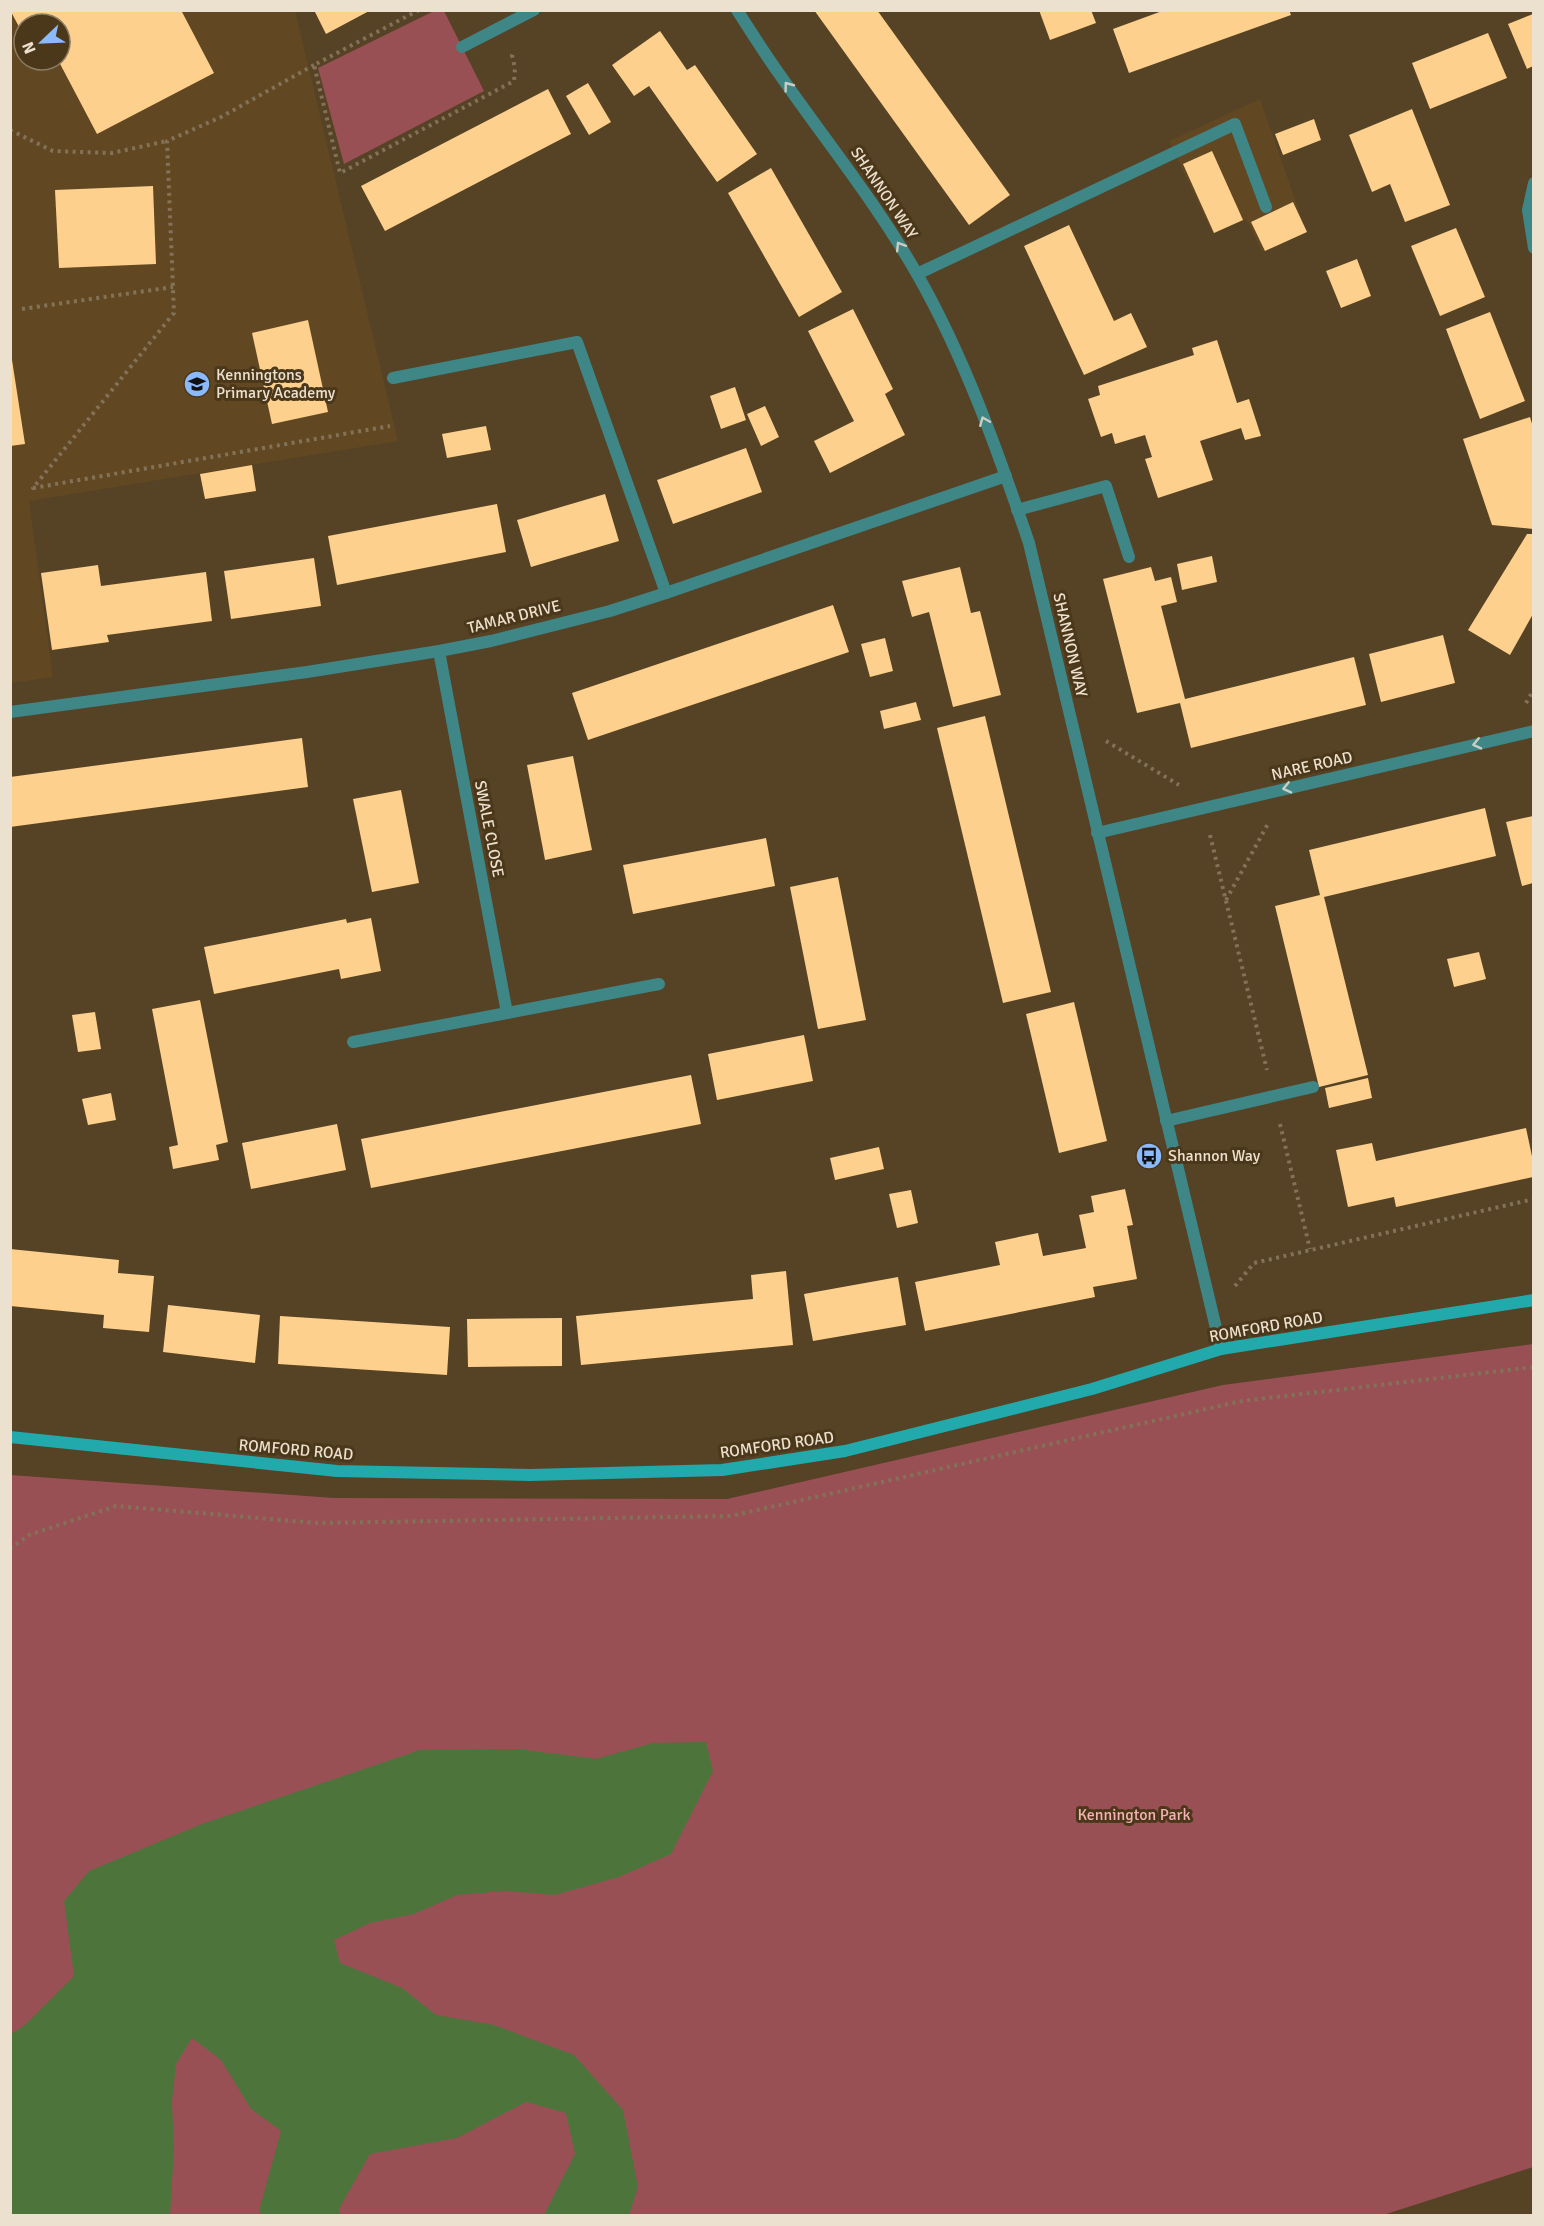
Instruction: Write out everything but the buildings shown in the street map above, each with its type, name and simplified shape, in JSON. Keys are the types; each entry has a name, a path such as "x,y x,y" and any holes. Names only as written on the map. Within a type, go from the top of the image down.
{"street":[{"path":"462,47 534,10"},
{"name":"SHANNON WAY","path":"737,10 780,75 856,178 917,274 958,356 1006,476 1029,543 1221,1349"},
{"path":"917,274 1236,124 1266,207"},
{"path":"1533,183 1528,210 1533,248"},
{"path":"393,378 577,342 666,593"},
{"name":"TAMAR DRIVE","path":"10,712 307,672 491,641 666,593 1006,476"},
{"path":"1017,510 1106,486 1129,557"},
{"name":"SWALE CLOSE","path":"439,651 507,1013"},
{"name":"NARE ROAD","path":"1097,833 1533,731"},
{"path":"353,1042 659,984"},
{"path":"1166,1121 1313,1087"},
{"name":"ROMFORD ROAD","path":"10,1437 338,1471 530,1475 722,1470 845,1451 1092,1389 1221,1349 1533,1300"}],"path":[{"path":"10,130 53,152 112,153 167,141 221,117 419,10"},
{"path":"314,65 340,173 514,81 515,68 512,55 527,35 519,18"},
{"path":"167,141 174,313 33,488 390,426"},
{"path":"22,309 173,287"},
{"path":"1070,719 1208,807 1226,900 1310,1249"},
{"path":"1226,900 1287,788"},
{"path":"1233,1289 1254,1263 1533,1199"}],"shaded area":[{"name":"Kenningtons Primary Academy","path":"10,11 295,11 398,441 29,501 53,677 11,683"},
{"path":"1260,99 1306,231 1262,252 1246,219 1213,234 1169,141"},
{"path":"706,1742 713,1771 671,1854 619,1877 555,1895 505,1891 457,1895 414,1914 370,1923 334,1940 340,1963 402,1988 436,2015 494,2025 574,2055 623,2110 638,2187 629,2215 544,2215 575,2154 566,2113 526,2102 457,2138 370,2154 339,2209 339,2215 262,2215 259,2211 281,2131 251,2109 221,2060 192,2038 176,2064 172,2102 174,2149 170,2215 11,2215 11,2034 25,2025 74,1976 64,1901 89,1871 202,1824 420,1750 517,1749 596,1759 653,1743"}],"green space":[{"path":"434,11 444,11 484,91 344,164 318,68"},
{"name":"Kennington Park","path":"1533,1344 1533,2167 1380,2216 11,2215 10,1475 334,1498 727,1499 1223,1385"}],"place":[{"name":"Kenningtons Primary Academy","path":"197,384"},
{"name":"Shannon Way","path":"1149,1156"}]}
